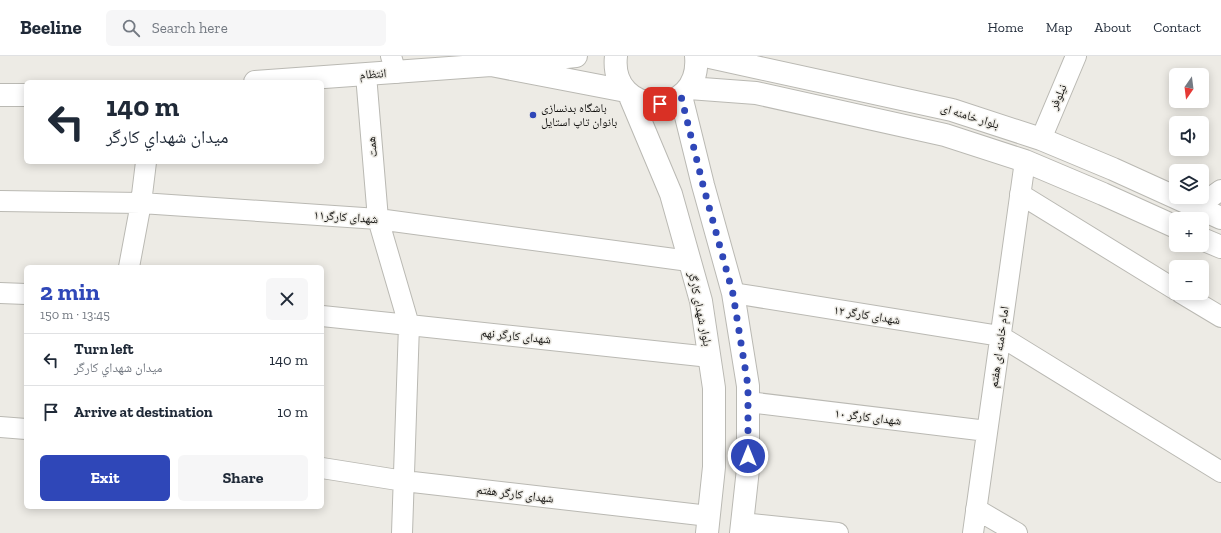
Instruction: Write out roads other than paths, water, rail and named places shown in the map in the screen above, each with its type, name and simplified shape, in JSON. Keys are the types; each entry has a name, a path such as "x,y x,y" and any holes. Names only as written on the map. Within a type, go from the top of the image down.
{"street":[{"path":"490,65 576,56"},
{"name":"بلوار شهدای کارگر","path":"616,56 615,66 618,79 628,93 671,194 701,301 714,388 714,467 708,524"},
{"path":"490,65 628,93 649,104 660,104 671,102 685,92 695,78 697,66 696,56"},
{"name":"بلوار خامنه ای","path":"705,56 952,110 1041,139 1113,169 1221,218"},
{"name":"نیلوفر","path":"1041,139 1076,56"},
{"name":"انتظام","path":"287,80 366,75 393,64 490,65"},
{"name":"همت","path":"366,75 378,219 409,325 402,533"},
{"path":"685,92 756,93 945,135 1025,161 1169,224"},
{"path":"685,92 703,185 733,294 748,386 748,469 741,528 838,533"},
{"path":"0,95 24,95"},
{"name":"امام خامنه ای هفتم","path":"973,533 1025,161"},
{"path":"129,265 141,203 146,164"},
{"path":"1197,207 1221,190"},
{"path":"1020,194 1169,286"},
{"name":"شهدای کارگر۱۱","path":"0,201 141,203 378,219 689,260"},
{"path":"1209,242 1221,247"},
{"path":"0,293 24,294"},
{"name":"شهدای کارگر ۱۲","path":"733,294 1000,336"},
{"path":"1192,300 1221,318"},
{"name":"شهدای کارگر نهم","path":"324,316 710,357"},
{"path":"1000,336 1221,472"},
{"name":"شهدای کارگر ۱۰","path":"748,402 987,431"},
{"path":"0,427 24,429"},
{"name":"شهدای کارگر هفتم","path":"324,468 708,524"},
{"path":"976,509 1017,533"}],"place":[{"name":"باشگاه بدنسازی بانوان تاپ استایل","path":"533,115"}]}
